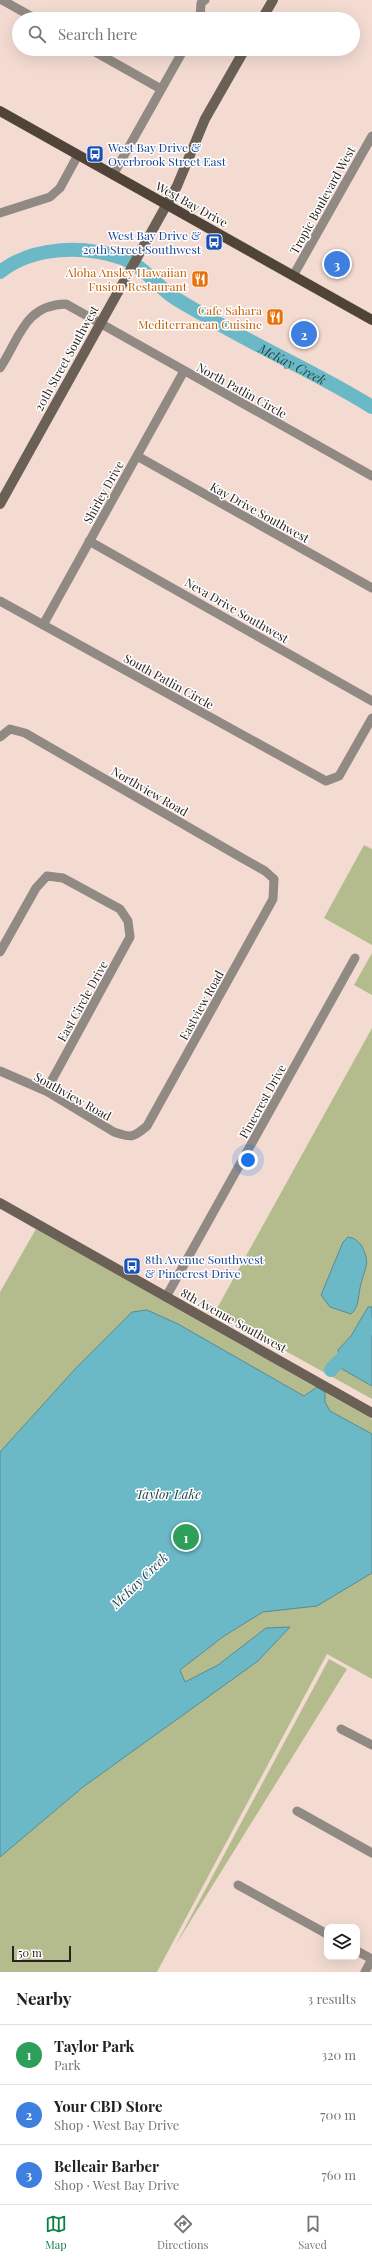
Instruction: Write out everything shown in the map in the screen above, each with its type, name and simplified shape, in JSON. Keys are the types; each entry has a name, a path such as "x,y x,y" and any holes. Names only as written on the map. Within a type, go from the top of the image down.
{"main road":[{"name":"West Bay Drive","path":"0,111 372,320"}],"street":[{"path":"2,0 23,12"},
{"path":"266,12 273,0"},
{"path":"200,12 201,1"},
{"path":"102,56 161,89"},
{"path":"113,175 180,56"},
{"name":"20th Street Southwest","path":"0,504 177,186 205,119 241,56"},
{"name":"Tropic Boulevard West","path":"293,276 372,136"},
{"path":"0,213 50,197 60,188 78,155"},
{"name":"North Patlin Circle","path":"0,368 30,318 41,309 51,304 66,304 86,314 99,324 372,476"},
{"name":"Shirley Drive","path":"43,625 184,371"},
{"name":"Kay Drive Southwest","path":"137,456 372,588"},
{"name":"Neva Drive Southwest","path":"89,540 372,700"},
{"name":"South Patlin Circle","path":"0,601 326,781 339,776 372,718"},
{"name":"Northview Road","path":"0,737 10,729 25,733 265,871 274,880"},
{"name":"East Circle Drive","path":"0,952 36,888 47,876 59,877 120,909 128,921 130,937 46,1091"},
{"name":"Eastview Road","path":"135,1136 147,1126 273,899 274,880"},
{"name":"Pinecrest Drive","path":"166,1297 355,958"},
{"name":"Southview Road","path":"0,1071 46,1091 114,1132 126,1137 135,1136"},
{"name":"8th Avenue Southwest","path":"0,1203 372,1413"},
{"path":"341,1729 372,1745"},
{"path":"297,1811 372,1852"},
{"path":"238,1885 324,1932"},
{"path":"360,1953 372,1959 365,1972"}],"green space":[{"path":"364,845 372,849 372,945 324,918"},
{"path":"372,953 372,995 354,985"},
{"path":"372,1028 372,1399 215,1312"},
{"name":"Taylor Lake","path":"36,1229 372,1419 372,1679 327,1654 157,1972 0,1972 0,1292"},
{"path":"329,1659 347,1669 175,1946"}],"water":[{"path":"348,1237 352,1238 361,1245 367,1262 357,1305 351,1314 330,1307 321,1295 343,1242"},
{"path":"368,1307 372,1307 372,1386 342,1369 338,1350 351,1336"},
{"name":"Taylor Lake","path":"147,1310 178,1324 304,1396 317,1387 325,1392 325,1402 330,1411 372,1434 372,1573 317,1606 263,1612 224,1636 180,1670 185,1682 218,1665 266,1628 290,1627 258,1661 83,1787 0,1857 0,1452 76,1368 132,1312"}],"waterway":[{"name":"McKay Creek","path":"0,272 13,263 28,257 59,250 91,251 122,258 141,269 168,293 181,302 245,339 331,383 372,407"},
{"name":"McKay Creek","path":"331,1370 353,1349 372,1325"}],"place":[{"name":"West Bay Drive & Overbrook Street East","path":"95,154"},
{"name":"West Bay Drive & 20th Street Southwest","path":"214,242"},
{"name":"Belleair Barber","path":"337,264"},
{"name":"Aloha Ansley Hawaiian Fusion Restaurant","path":"200,279"},
{"name":"Cafe Sahara Mediterranean Cuisine","path":"275,317"},
{"name":"Your CBD Store","path":"304,334"},
{"name":"8th Avenue Southwest & Pinecrest Drive","path":"132,1266"},
{"name":"Taylor Park","path":"186,1537"}]}
